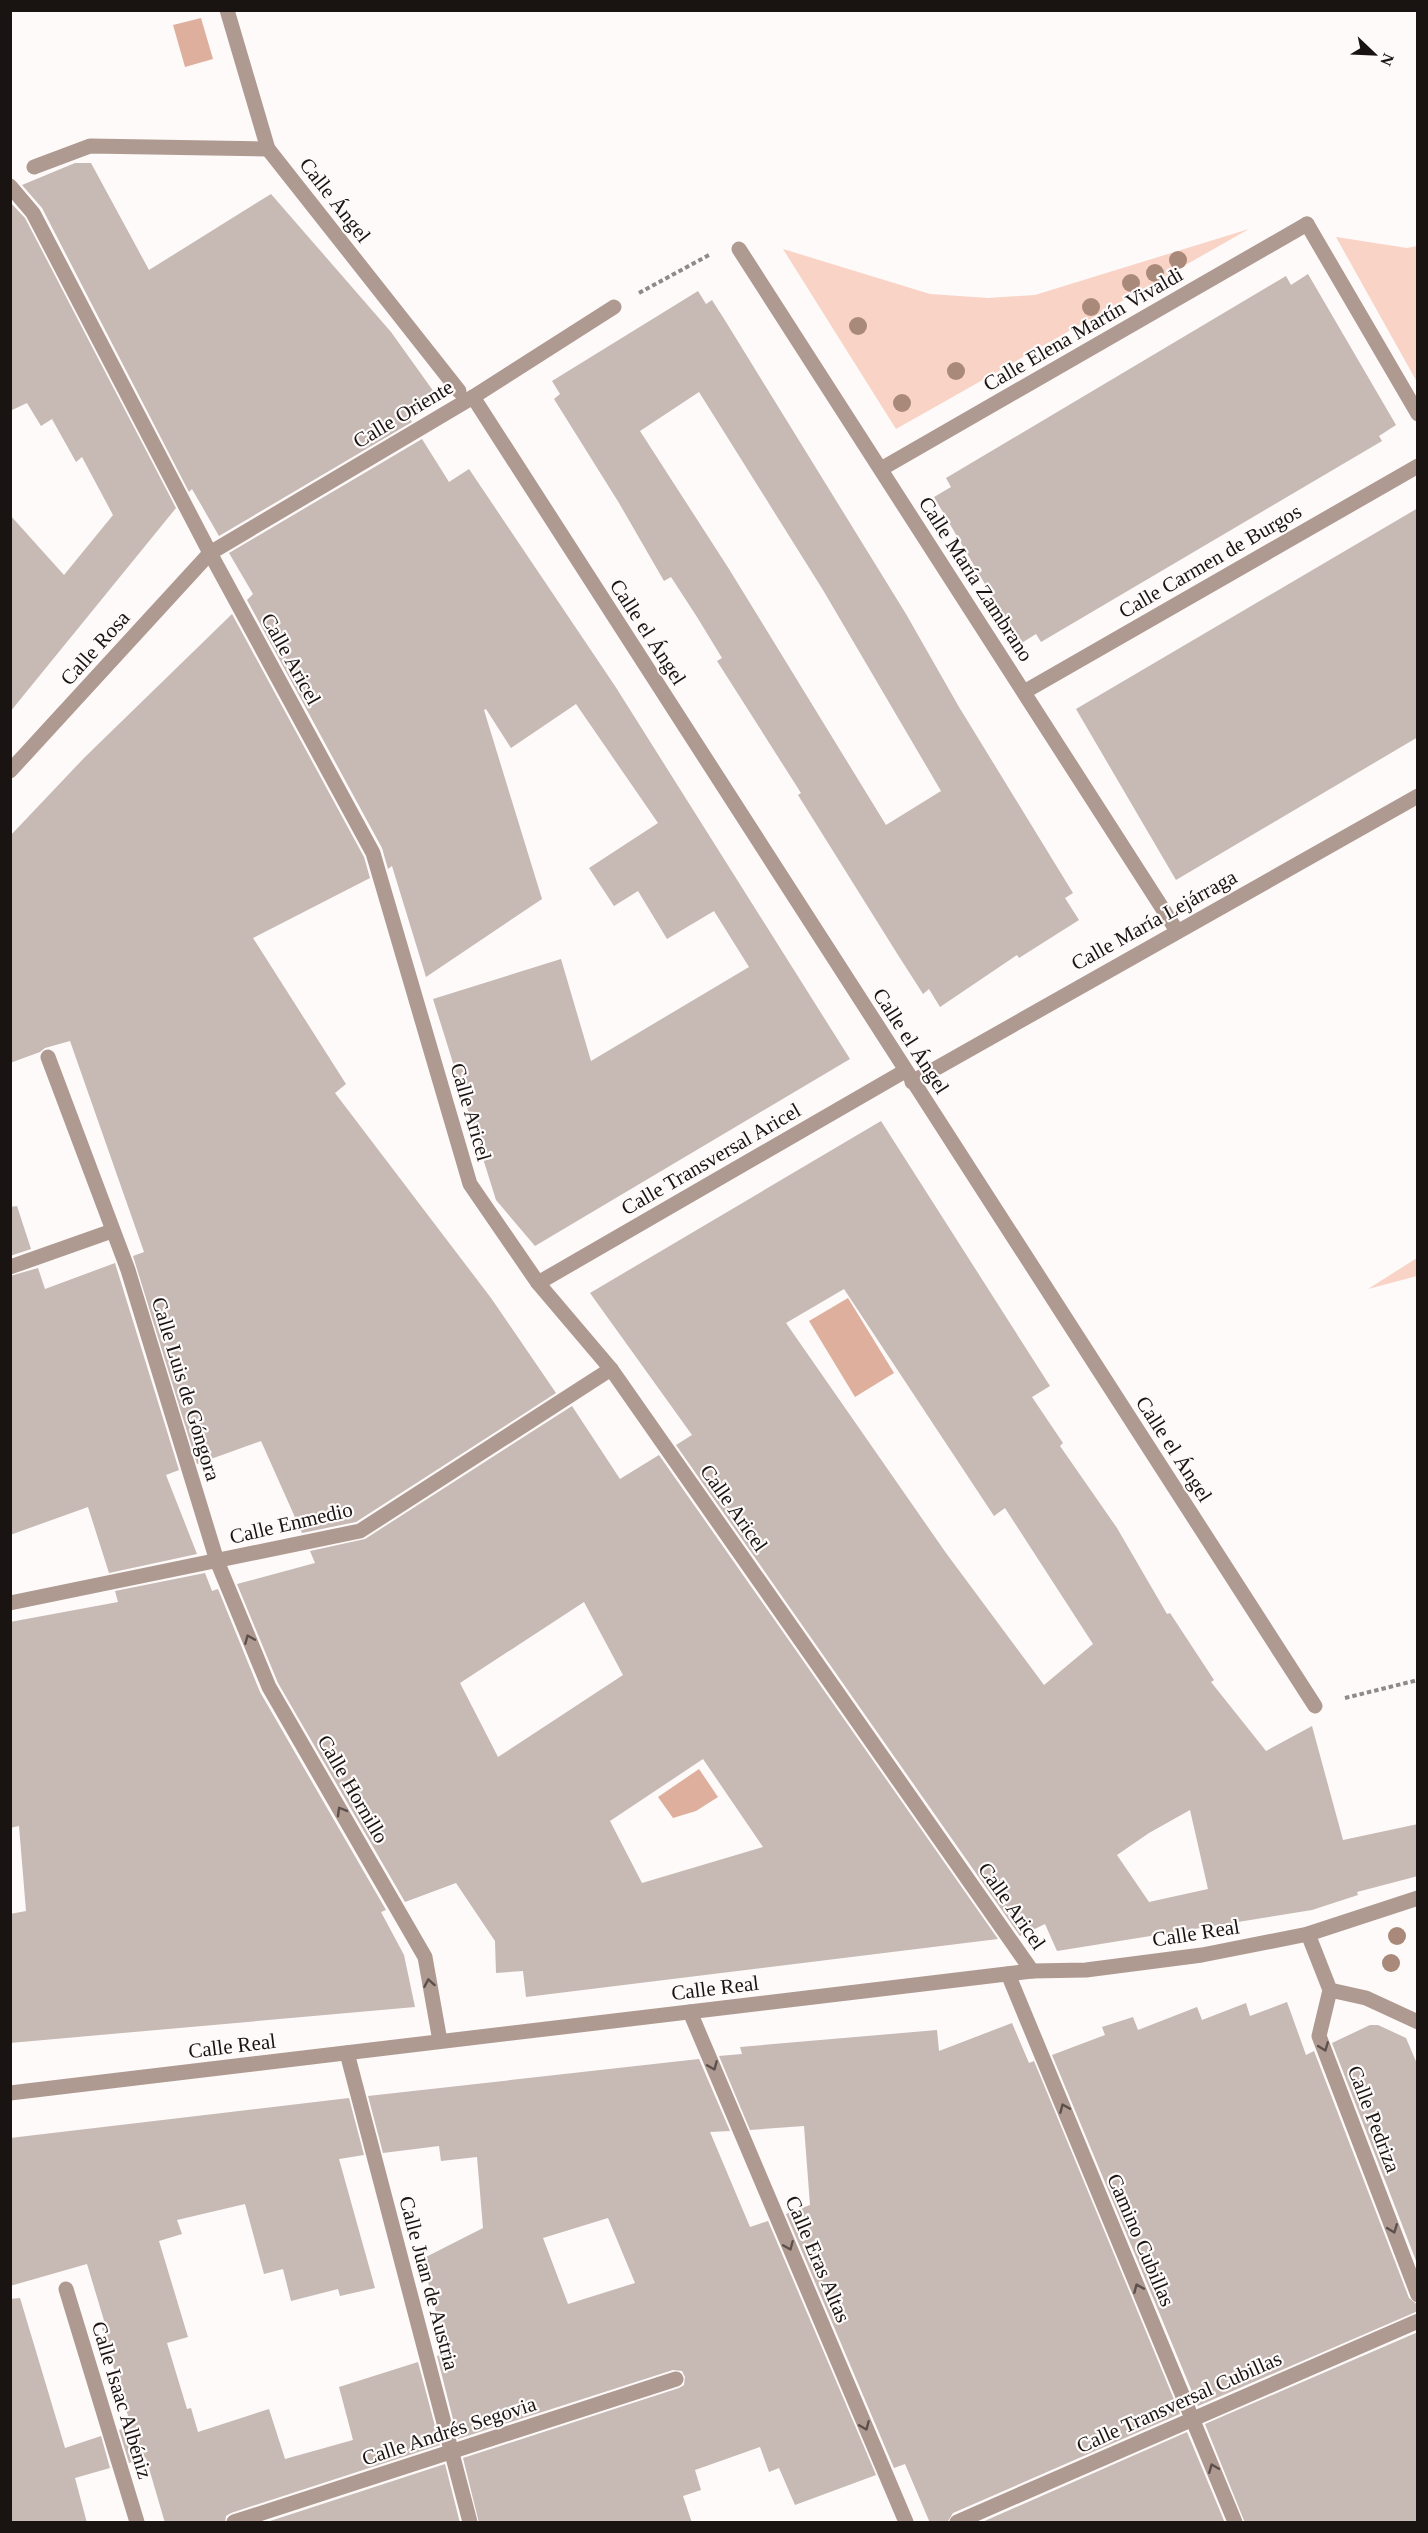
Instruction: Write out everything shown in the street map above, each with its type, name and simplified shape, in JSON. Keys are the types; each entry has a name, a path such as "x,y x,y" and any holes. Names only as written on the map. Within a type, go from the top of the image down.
{"street":[{"name":"Calle Ángel","path":"227,10 268,149 466,394"},
{"path":"34,167 90,146 268,149"},
{"name":"Calle Aricel","path":"10,186 33,213 210,553 373,853 470,1184 538,1283 611,1369 1032,1971"},
{"name":"Calle Elena Martín Vivaldi","path":"881,469 1307,224 1418,414"},
{"name":"Calle María Zambrano","path":"739,249 1177,931"},
{"name":"Calle Oriente","path":"210,553 466,394 614,307"},
{"name":"Calle el Ángel","path":"466,394 1315,1706"},
{"name":"Calle Carmen de Burgos","path":"1024,692 1418,466"},
{"name":"Calle Rosa","path":"10,771 210,553"},
{"name":"Calle María Lejárraga","path":"909,1076 1177,931 1418,796"},
{"name":"Calle Luis de Góngora","path":"48,1057 128,1270 217,1561"},
{"name":"Calle Transversal Aricel","path":"538,1283 909,1076"},
{"path":"10,1267 112,1231"},
{"name":"Calle Enmedio","path":"10,1603 360,1531 611,1369"},
{"name":"Calle Hornillo","path":"217,1561 269,1687 425,1957 440,2041"},
{"name":"Calle Real","path":"10,2093 1032,1971 1086,1970 1202,1955 1308,1934 1418,1898"},
{"path":"1308,1934 1330,1990 1366,1998 1418,2022"},
{"name":"Camino Cubillas","path":"1008,1974 1235,2523"},
{"name":"Calle Pedriza","path":"1330,1990 1320,2036 1418,2295"},
{"name":"Calle Eras Altas","path":"690,2012 906,2523"},
{"name":"Calle Juan de Austria","path":"347,2053 470,2523"},
{"name":"Calle Isaac Albéniz","path":"66,2289 137,2523"},
{"name":"Calle Transversal Cubillas","path":"957,2523 1418,2321"},
{"name":"Calle Andrés Segovia","path":"234,2523 676,2379"}],"path":[{"path":"614,307 715,252 739,249"},
{"path":"1315,1706 1418,1680"}],"shaded area":[{"path":"201,18 213,59 185,67 173,25"},
{"path":"1249,229 896,429 783,249 930,294 988,298 1035,295"},
{"path":"1336,237 1407,248 1417,246 1417,382"},
{"path":"1417,1258 1417,1276 1368,1289"},
{"path":"848,1298 894,1373 855,1397 809,1321"},
{"path":"699,1769 718,1797 696,1811 673,1818 658,1797"}],"building":[{"path":"75,163 91,163 149,270 271,194 391,332 439,399 408,416 412,422 219,536 192,489 189,492 42,208 22,185"},
{"path":"10,202 25,218 176,508 10,712 10,515 64,575 113,515 82,457 76,462 52,419 41,426 27,403 10,411"},
{"path":"1308,274 1396,425 1379,436 1382,441 1041,642 1036,634 1020,644 934,497 951,487 946,478 1286,276 1291,285"},
{"path":"698,291 706,304 712,300 906,614 959,707 1073,893 1065,898 1079,920 1019,958 1017,955 940,1007 929,989 923,994 798,795 801,793 717,661 722,658 697,617 671,577 664,581 619,503 554,399 560,394 552,381","holes":["699,392 823,590 941,791 886,825 729,569 640,431"]},
{"path":"422,439 449,482 469,469 615,686 850,1059 535,1246 496,1200 433,999 561,959 591,1061 749,967 714,911 667,939 638,891 614,906 589,868 658,823 576,704 511,748 486,709 484,710 542,899 426,977 392,866 388,869 382,848 247,600 253,594 229,553"},
{"path":"1418,508 1418,737 1176,880 1076,709"},
{"path":"232,614 364,857 370,878 253,938 346,1084 335,1093 491,1298 556,1393 356,1522 302,1533 261,1441 197,1464 133,1256 144,1252 70,1041 45,1048 10,1063 10,836 84,758"},
{"path":"881,1121 1050,1386 1032,1397 1063,1443 1060,1446 1117,1528 1167,1614 1170,1613 1214,1680 1211,1682 1266,1751 1312,1726 1343,1840 1418,1824 1418,1876 1357,1892 1358,1895 1312,1910 1057,1951 1045,1924 1020,1936 676,1445 692,1435 590,1293","holes":["844,1289 994,1516 1005,1508 1093,1644 1044,1685 946,1553 786,1323","1190,1810 1208,1889 1149,1902 1117,1855 1149,1833"]},
{"path":"17,1206 31,1249 10,1256 10,1207"},
{"path":"115,1263 179,1470 166,1475 197,1554 109,1573 88,1507 10,1535 10,1276 38,1268 45,1289"},
{"path":"572,1406 620,1479 659,1455 998,1939 526,1997 523,1971 496,1973 495,1941 456,1883 405,1902 278,1683 237,1584 315,1563 310,1551 365,1539","holes":["584,1602 623,1675 498,1757 460,1683","703,1759 763,1847 642,1883 610,1821"]},
{"path":"205,1573 212,1591 218,1589 260,1692 386,1910 381,1912 404,1955 415,2007 10,2043 10,1914 26,1911 19,1826 10,1828 10,1622 118,1602 115,1591"},
{"path":"1287,2002 1306,2055 1314,2051 1409,2298 1418,2305 1418,2311 1198,2406 1052,2055 1105,2035 1102,2027 1133,2017 1138,2030 1197,2007 1202,2020 1246,2003 1250,2016"},
{"path":"1012,2023 1029,2063 1034,2061 1180,2414 953,2513 947,2523 930,2523 905,2464 894,2468 786,2214 810,2205 804,2126 750,2130 719,2056 742,2054 740,2047 937,2030 939,2051"},
{"path":"1370,2025 1378,2025 1406,2038 1418,2066 1418,2266 1332,2043"},
{"path":"699,2059 730,2131 710,2132 750,2227 768,2221 876,2475 795,2505 779,2468 769,2472 760,2447 695,2470 701,2490 683,2496 692,2523 479,2523 463,2458 679,2388 684,2385 685,2377 682,2371 673,2370 458,2439 437,2356 447,2353 422,2259 483,2228 477,2157 441,2161 439,2146 383,2153 368,2096","holes":["608,2218 635,2283 568,2304 543,2238"]},
{"path":"349,2098 364,2155 339,2159 375,2288 340,2296 338,2289 291,2301 283,2269 264,2274 245,2204 177,2220 182,2234 159,2241 188,2337 167,2343 187,2409 191,2408 198,2432 269,2409 285,2459 353,2440 339,2387 418,2362 440,2445 231,2513 226,2516 225,2523 165,2523 146,2458 129,2463 119,2430 131,2426 102,2328 106,2327 87,2264 10,2286 10,2138"},
{"path":"20,2298 65,2448 101,2436 110,2468 75,2478 87,2523 10,2523 10,2299"},
{"path":"1418,2332 1418,2523 1245,2523 1205,2424"},
{"path":"1187,2432 1225,2523 980,2523"},
{"path":"445,2464 460,2523 264,2523"}]}
